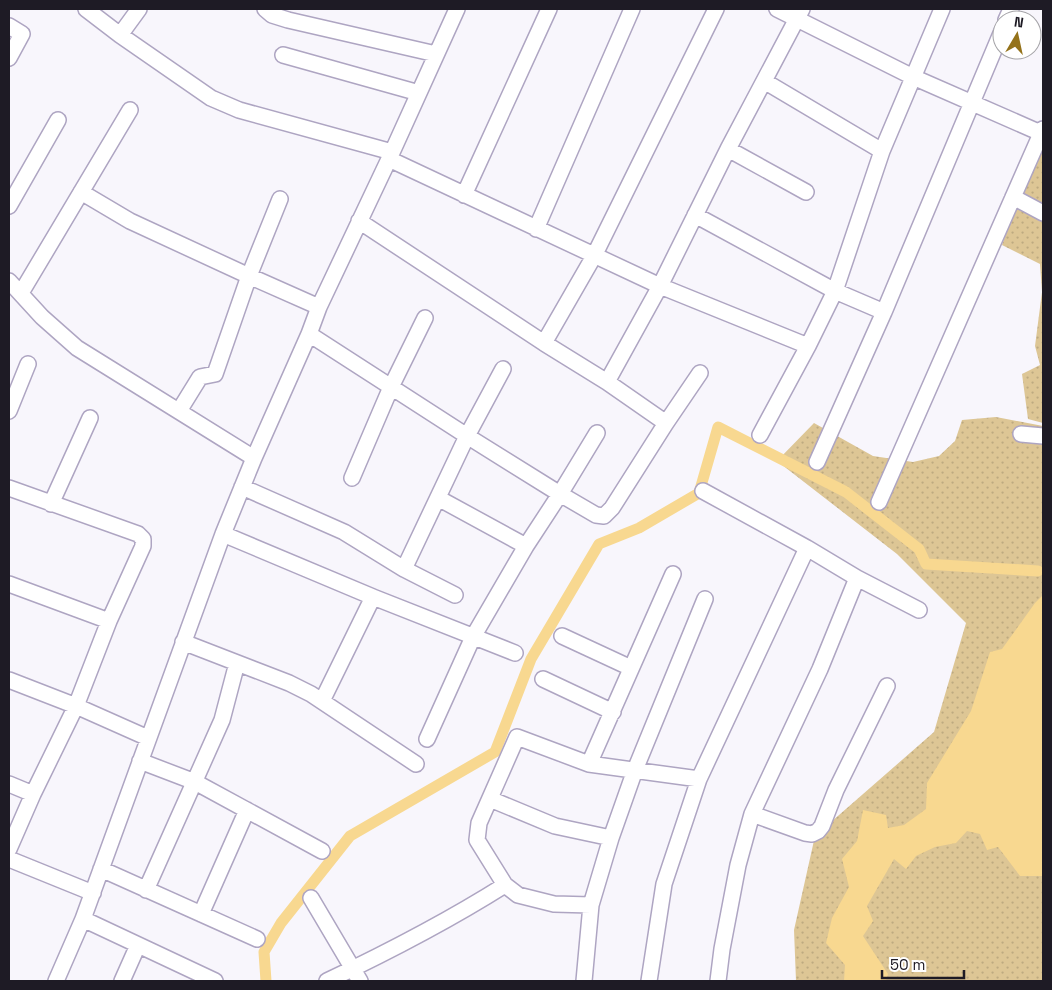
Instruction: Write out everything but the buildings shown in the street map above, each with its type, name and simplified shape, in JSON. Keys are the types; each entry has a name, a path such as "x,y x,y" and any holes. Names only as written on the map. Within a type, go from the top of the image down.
{"street":[{"path":"86,9 210,98 239,110 391,156 464,195 594,256 660,286 808,346"},
{"path":"120,35 139,9"},
{"path":"265,9 272,15 288,20 436,54"},
{"path":"56,981 84,919 100,869 242,487 309,334 318,307 391,156 457,9"},
{"path":"464,195 549,9"},
{"path":"536,229 632,9"},
{"path":"544,343 594,256 716,9"},
{"path":"777,9 799,14 913,77 1043,132 879,502"},
{"path":"760,436 835,291 882,151 942,9"},
{"path":"608,382 660,286 728,149 799,14"},
{"path":"9,26 22,34 9,58"},
{"path":"817,462 884,312 992,54"},
{"path":"283,55 419,93"},
{"path":"764,81 882,151"},
{"path":"21,293 130,110"},
{"path":"9,206 58,120"},
{"path":"728,149 806,192"},
{"path":"82,192 130,221 318,307"},
{"path":"1013,197 1043,213"},
{"path":"179,411 200,377 215,374 249,276 280,199"},
{"path":"695,215 835,291 884,312"},
{"path":"359,221 544,343 608,382 666,423"},
{"path":"9,281 42,317 77,348 254,458"},
{"path":"352,478 391,387 425,318"},
{"path":"309,334 560,494 596,515 604,516 608,513 700,373"},
{"path":"9,411 28,364"},
{"path":"404,569 467,436 503,369"},
{"path":"51,504 90,418"},
{"path":"427,739 473,636 526,546 597,433"},
{"path":"1021,434 1043,436"},
{"path":"242,487 344,532 404,569 455,594"},
{"path":"9,488 138,534 144,539 141,554 109,621 76,706 33,794 9,849"},
{"path":"703,491 919,610"},
{"path":"438,498 526,546"},
{"path":"223,534 515,653"},
{"path":"649,981 664,884 699,779 807,548"},
{"path":"589,764 673,574"},
{"path":"718,981 738,864 752,814 820,669 858,578"},
{"path":"9,584 109,621"},
{"path":"322,701 374,596"},
{"path":"584,981 590,905 611,838 635,770 705,599"},
{"path":"562,636 632,668"},
{"path":"184,642 290,683 322,701 416,764"},
{"path":"146,890 222,720 237,663"},
{"path":"543,679 612,712"},
{"path":"9,680 76,706 148,738"},
{"path":"752,814 805,834 812,834 818,831 887,686"},
{"path":"590,905 554,904 518,894 505,885 478,840 479,824 517,737 589,764 699,779"},
{"path":"140,761 195,782 322,851"},
{"path":"9,784 33,794"},
{"path":"490,799 555,826 611,838"},
{"path":"201,914 247,810"},
{"path":"9,859 93,893"},
{"path":"100,869 257,939"},
{"path":"327,981 356,975 412,939 505,885"},
{"path":"311,898 356,975"},
{"path":"84,919 215,981"},
{"path":"122,981 138,945"}],"shaded area":[{"path":"1043,140 1043,210 1019,191"},
{"path":"1016,204 1043,216 1043,423 1028,419 1022,374 1040,365 1035,346 1042,292 1040,264 1002,245"},
{"path":"996,417 1043,426 1043,981 796,981 794,930 815,836 934,732 966,623 897,554 777,461 814,423 873,456 913,462 939,456 955,441 962,420"},
{"path":"1043,595 1043,876 1020,876 998,847 987,850 980,834 967,831 956,843 935,847 916,856 906,869 894,859 867,906 873,921 863,936 888,974 886,981 844,981 845,965 826,943 832,918 849,887 842,859 857,841 863,810 886,815 888,828 904,825 926,809 927,783 971,711 990,652 1002,649 1035,603"}],"waterway":[{"path":"266,981 264,952 281,923 350,836 495,752 531,659 599,544 639,528 699,493 718,427 846,492 919,549 926,564 1038,571"}]}
